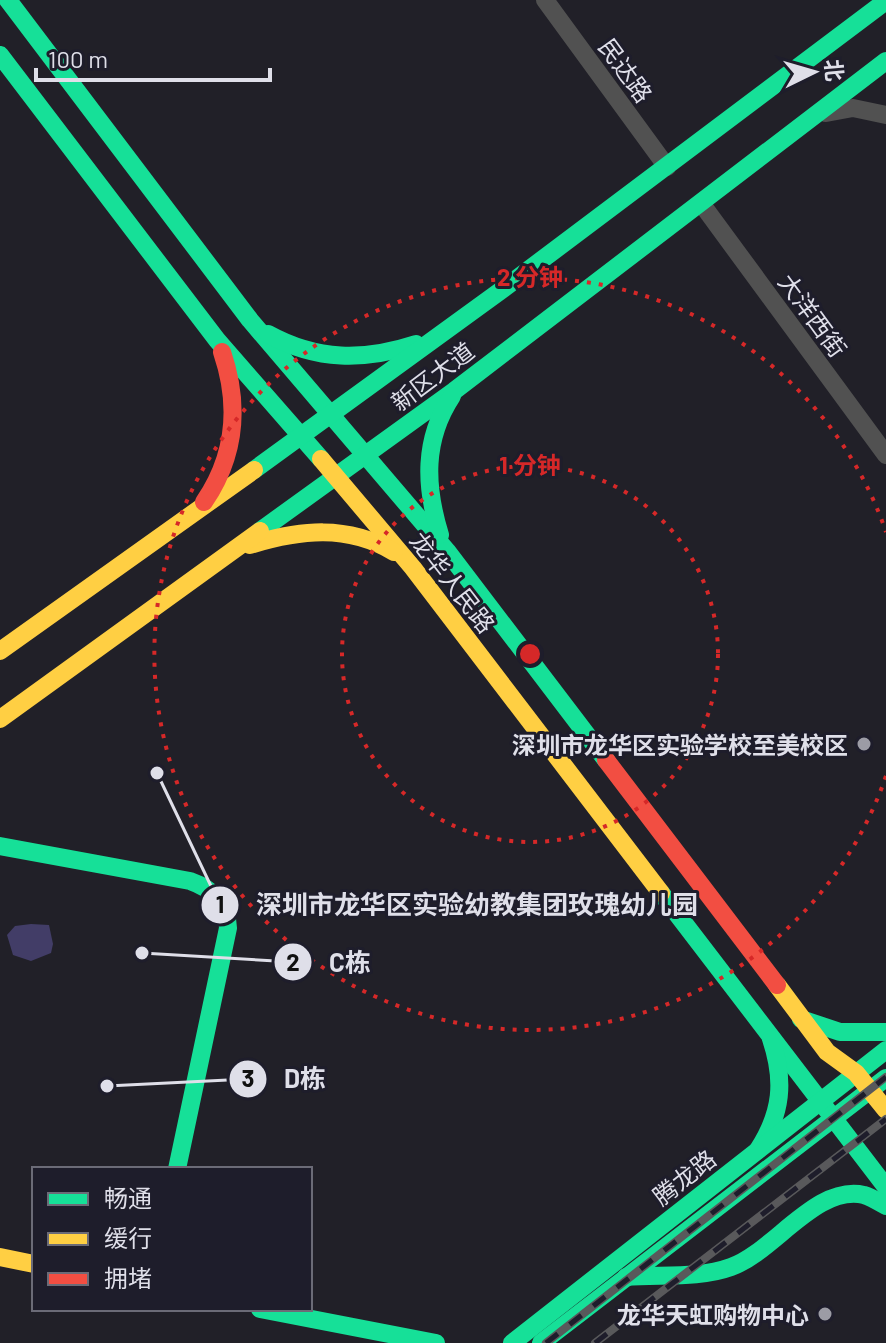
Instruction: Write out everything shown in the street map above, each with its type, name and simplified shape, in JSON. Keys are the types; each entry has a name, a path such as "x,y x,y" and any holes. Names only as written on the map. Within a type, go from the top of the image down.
{"main road":[{"name":"龙华人民路","path":"12,1 250,320 447,551 827,1052 856,1073 886,1110"},
{"name":"新区大道","path":"0,651 329,416 886,1"},
{"name":"龙华人民路","path":"0,55 217,340 413,568 886,1187"},
{"name":"新区大道","path":"0,719 462,385 886,61"},
{"path":"250,320 290,347 306,353 338,357 386,353 442,332"},
{"path":"195,513 222,472 235,419 230,372 217,340"},
{"path":"447,551 433,515 428,458 440,415 462,385"},
{"path":"227,555 257,543 300,533 340,531 357,534 388,547 413,568"},
{"path":"0,846 190,881 208,889 226,908 228,928 177,1167"},
{"path":"801,1019 840,1032 886,1032"},
{"path":"758,1150 772,1130 777,1112 777,1069 770,1035"},
{"name":"腾龙路","path":"512,1343 886,1050"},
{"name":"腾龙路","path":"541,1343 886,1078"},
{"path":"626,1277 720,1270 744,1263 821,1202 838,1195 865,1195 886,1206"},
{"path":"0,1257 32,1264"},
{"path":"270,1311 436,1343"}],"street":[{"name":"民达路","path":"545,0 667,167"},
{"path":"808,120 853,108 886,115"},
{"name":"大洋西街","path":"701,203 886,455"}],"shaded area":[{"path":"49,925 53,944 51,953 31,961 13,955 7,935 15,926"}],"railway":[{"path":"546,1343 886,1077"},
{"path":"595,1343 886,1119"}],"traffic: fast":[{"path":"8,0 250,320 447,551 606,760"},
{"path":"254,470 503,289 886,1"},
{"path":"0,55 217,340 321,459"},
{"path":"260,531 454,391 886,61"},
{"path":"268,334 304,349 341,356 397,350 416,344"},
{"path":"440,535 431,499 430,464 436,429 452,396"},
{"path":"0,846 190,881 206,888 222,904 228,928 177,1167"},
{"path":"661,893 886,1187"},
{"path":"801,1019 840,1032 886,1032"},
{"path":"758,1150 772,1123 779,1096 778,1069 771,1039"},
{"path":"512,1343 886,1050"},
{"path":"541,1343 886,1078"},
{"path":"626,1277 692,1275 731,1267 763,1248 812,1209 846,1194 864,1195 886,1206"},
{"path":"270,1311 436,1343"}],"traffic: slow":[{"path":"321,459 413,568 661,893"},
{"path":"0,651 254,470"},
{"path":"0,719 260,531"},
{"path":"250,545 323,532 359,537 394,552"},
{"path":"777,985 827,1052 856,1073 886,1110"},
{"path":"0,1257 32,1264"}],"traffic: jam":[{"path":"204,502 223,466 232,429 231,391 222,352"},
{"path":"606,760 777,985"}],"place":[{"name":"深圳市龙华区实验学校至美校区","path":"864,744"},
{"name":"深圳市龙华区实验幼教集团玫瑰幼儿园","path":"157,773"},
{"name":"C栋","path":"142,953"},
{"name":"D栋","path":"107,1086"},
{"name":"龙华天虹购物中心","path":"825,1314"}]}
